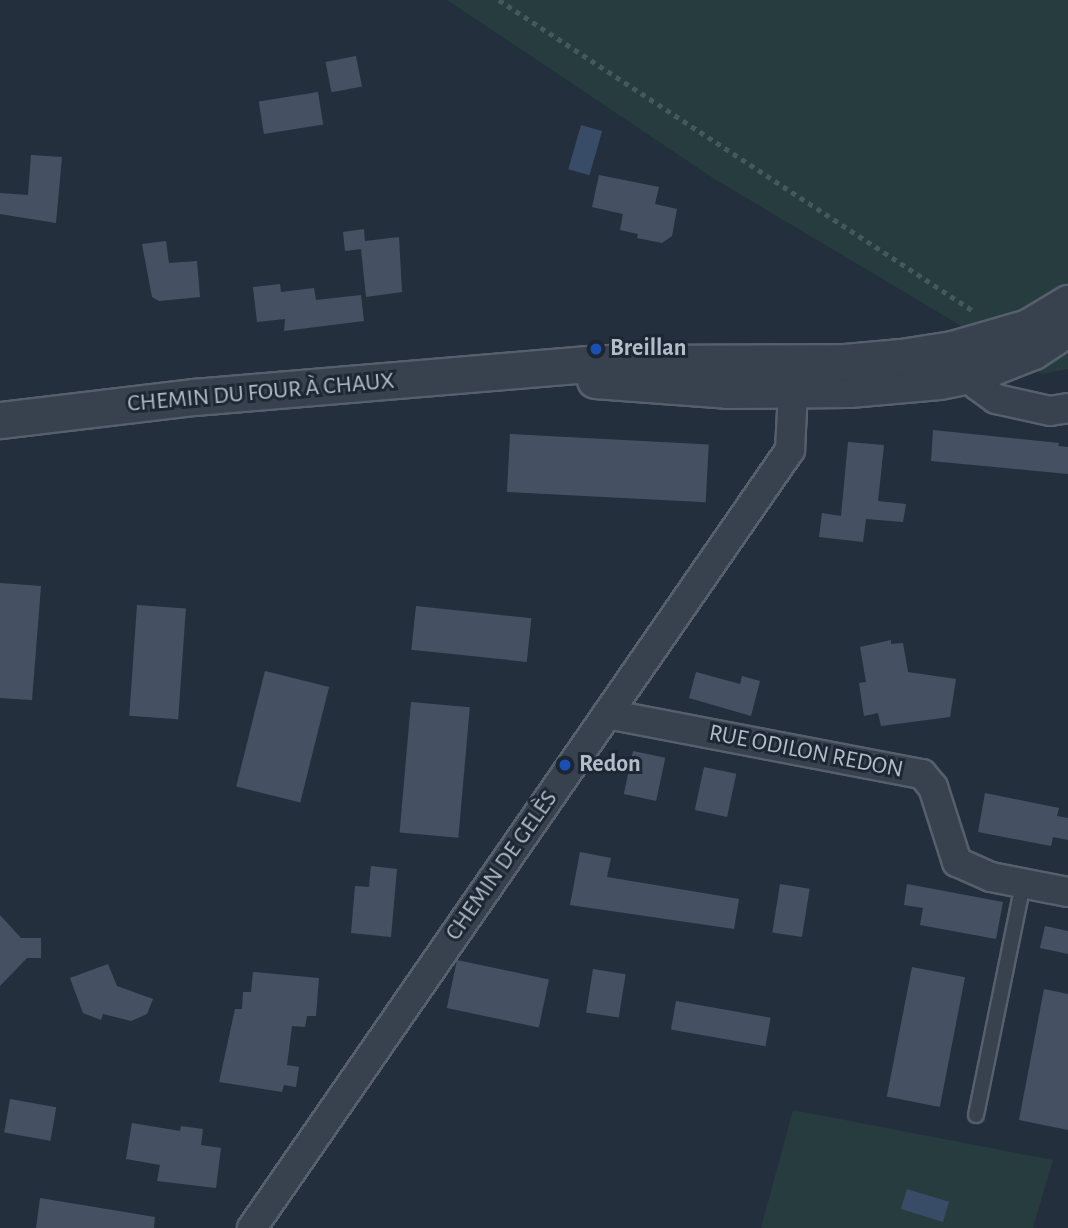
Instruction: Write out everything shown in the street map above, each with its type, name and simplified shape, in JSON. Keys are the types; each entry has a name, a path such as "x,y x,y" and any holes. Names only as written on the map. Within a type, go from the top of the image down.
{"street":[{"name":"CHEMIN DU FOUR À CHAUX","path":"971,359 1007,333 1068,303"},
{"name":"CHEMIN DU FOUR À CHAUX","path":"0,420 194,397 597,363 794,376 901,357 971,359 1033,351 1068,328"},
{"path":"971,359 978,386 996,399 1050,411 1068,408"},
{"name":"CHEMIN DE GELÈS","path":"252,1228 790,450 794,376"},
{"name":"RUE ODILON REDON","path":"607,715 922,774 933,787 957,862 1023,883 1068,892"}],"lane":[{"path":"976,1115 1023,883"}],"path":[{"path":"499,0 1007,333"}],"green space":[{"path":"447,0 1068,0 1068,369 1042,374 713,178"},
{"path":"793,1110 1053,1160 1033,1228 761,1228"}],"water":[{"path":"581,125 602,131 589,175 568,169"},
{"path":"907,1189 949,1202 943,1222 901,1209"}],"building":[{"path":"356,56 362,86 331,92 326,62"},
{"path":"318,92 323,125 264,134 259,101"},
{"path":"31,155 62,157 56,223 0,214 0,193 28,195"},
{"path":"599,175 659,187 655,204 677,209 672,236 662,243 637,238 638,234 620,230 623,214 592,207"},
{"path":"364,229 365,241 399,237 402,292 366,297 361,249 345,251 343,232"},
{"path":"166,241 169,263 197,261 200,297 159,301 152,297 142,244"},
{"path":"280,284 281,292 314,288 316,300 361,295 364,321 284,331 285,319 257,322 253,287"},
{"path":"933,430 1059,443 1058,446 1068,447 1068,474 931,461"},
{"path":"510,434 709,444 706,502 507,492"},
{"path":"848,442 884,445 878,501 906,504 903,522 866,519 863,542 819,537 822,513 841,516"},
{"path":"0,583 41,586 32,700 0,698"},
{"path":"137,605 186,608 178,719 129,716"},
{"path":"416,606 531,618 527,662 411,650"},
{"path":"891,640 891,644 903,643 908,672 956,679 950,717 881,726 878,713 864,716 859,683 866,682 860,647"},
{"path":"265,671 329,687 300,802 236,786"},
{"path":"696,672 740,684 742,676 760,681 751,716 689,698"},
{"path":"411,702 470,707 458,838 400,833"},
{"path":"633,751 665,758 656,801 624,794"},
{"path":"704,767 736,774 727,817 695,810"},
{"path":"985,793 1059,808 1057,816 1068,818 1068,840 1053,837 1051,846 978,832"},
{"path":"580,852 611,858 607,877 739,899 734,929 570,905"},
{"path":"371,866 397,869 391,937 351,933 355,886 369,887"},
{"path":"780,884 810,889 802,937 772,932"},
{"path":"907,884 1003,902 996,939 920,925 923,908 904,905"},
{"path":"0,915 21,938 41,938 41,958 27,958 0,986"},
{"path":"1045,926 1068,931 1068,954 1040,948"},
{"path":"457,960 549,980 539,1027 447,1008"},
{"path":"108,964 117,986 153,999 147,1014 131,1021 103,1014 101,1020 83,1013 70,978"},
{"path":"912,967 965,977 940,1107 887,1097"},
{"path":"593,969 626,974 619,1018 586,1012"},
{"path":"253,972 319,978 316,1016 307,1016 305,1027 292,1026 287,1065 299,1067 296,1087 284,1085 282,1092 219,1082 235,1009 242,1009 243,992 251,992"},
{"path":"1044,989 1068,994 1068,1130 1019,1120"},
{"path":"676,1001 771,1018 766,1046 671,1030"},
{"path":"10,1099 56,1107 50,1141 4,1132"},
{"path":"132,1123 180,1131 181,1126 203,1129 201,1145 221,1148 216,1188 157,1181 160,1165 126,1159"},
{"path":"40,1198 155,1217 154,1228 36,1228"}],"place":[{"name":"Breillan","path":"596,349"},
{"name":"Redon","path":"565,765"}]}
